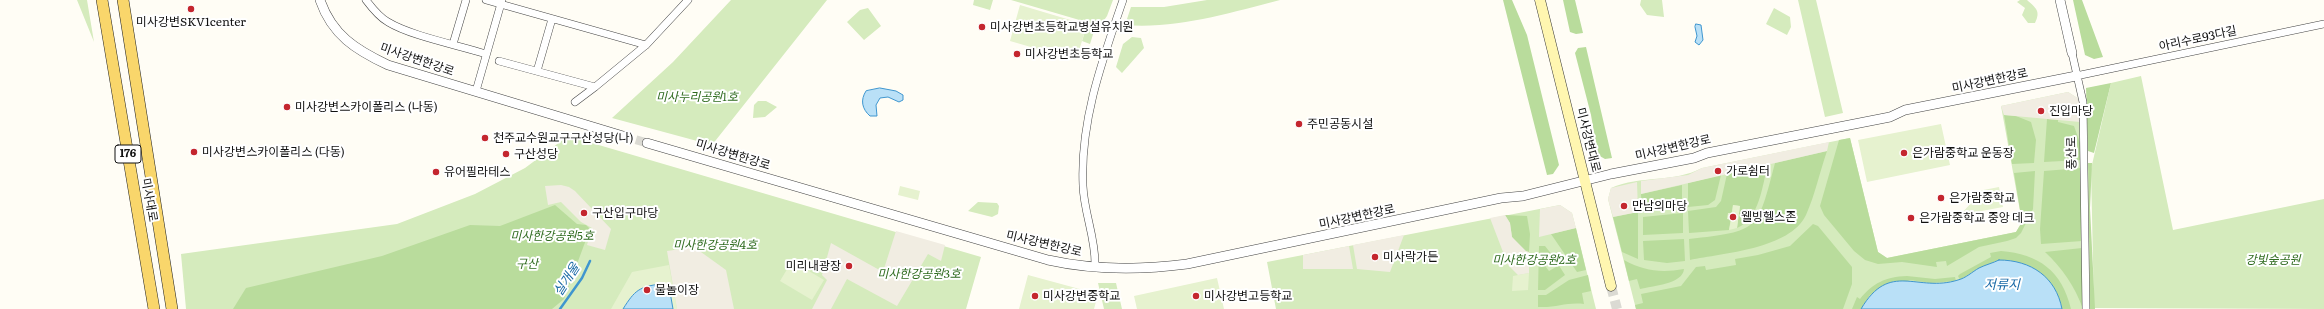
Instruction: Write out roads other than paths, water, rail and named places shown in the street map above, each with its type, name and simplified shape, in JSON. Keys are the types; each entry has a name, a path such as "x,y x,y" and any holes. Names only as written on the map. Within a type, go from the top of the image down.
{"main road":[{"name":"미사대로","path":"102,0 154,309"},
{"name":"미사대로","path":"123,0 172,309"},
{"name":"미사강변대로","path":"1540,0 1611,286"}],"street":[{"name":"미사강변한강로","path":"320,0 333,28 349,43 366,54 388,65 624,136"},
{"path":"366,0 387,22 486,54"},
{"path":"453,44 466,0"},
{"path":"486,0 502,2 552,19 646,45"},
{"path":"575,102 595,88 646,45 688,0"},
{"path":"1095,266 1094,246 1083,185 1087,120 1102,62 1123,0"},
{"name":"풍산로","path":"2060,0 2083,102 2086,309"},
{"path":"476,91 502,2"},
{"path":"537,71 552,19"},
{"name":"아리수로93다길","path":"2076,76 2324,24"},
{"path":"499,61 595,88"},
{"name":"미사강변한강로","path":"648,143 1018,252 1061,263 1144,269 1187,264 1501,198 1524,196 1584,181 1694,158 1707,153 1734,147 1890,117 1905,110 2076,76"}],"water":[{"path":"1696,24 1701,25 1703,40 1699,45 1695,42 1697,36 1695,27"},
{"path":"880,88 896,91 903,95 903,100 899,102 888,97 880,98 876,105 877,116 870,116 865,110 863,104 864,94 866,91"},
{"name":"저류지","path":"1999,260 2022,263 2040,272 2048,279 2054,288 2062,309 1861,309 1872,294 1883,286 1894,282 1905,281 1943,283 1958,280 1979,268"},
{"path":"660,284 670,292 673,309 623,309 638,290 647,286"}],"waterway":[{"name":"실개울","path":"560,309 582,278 590,261"}],"tunnel":[{"path":"623,136 647,143"},
{"path":"1611,286 1617,309"}],"place":[{"name":"미사강변SKV1center","path":"191,9"},
{"name":"미사강변초등학교병설유치원","path":"982,27"},
{"name":"미사강변초등학교","path":"1017,54"},
{"name":"미사강변스카이폴리스 (나동)","path":"287,107"},
{"name":"진입마당","path":"2041,111"},
{"name":"주민공동시설","path":"1299,124"},
{"name":"천주교수원교구구산성당(나)","path":"485,138"},
{"name":"미사강변스카이폴리스 (다동)","path":"194,152"},
{"name":"은가람중학교 운동장","path":"1904,153"},
{"name":"구산성당","path":"506,154"},
{"name":"가로쉼터","path":"1718,171"},
{"name":"유어필라테스","path":"436,172"},
{"name":"은가람중학교","path":"1941,198"},
{"name":"만남의마당","path":"1624,206"},
{"name":"구산입구마당","path":"584,213"},
{"name":"웰빙헬스존","path":"1733,217"},
{"name":"은가람중학교 중앙 데크","path":"1911,218"},
{"name":"미사락가든","path":"1375,257"},
{"name":"미리내광장","path":"849,266"},
{"name":"물놀이장","path":"647,290"},
{"name":"미사강변중학교","path":"1035,296"},
{"name":"미사강변고등학교","path":"1196,296"}],"park label":[{"name":"미사누리공원1호","path":"697,97"},
{"name":"미사한강공원5호","path":"552,236"},
{"name":"미사한강공원4호","path":"715,245"},
{"name":"미사한강공원2호","path":"1534,260"},
{"name":"강빛숲공원","path":"2273,260"},
{"name":"구산","path":"527,264"},
{"name":"미사한강공원3호","path":"919,274"}]}
